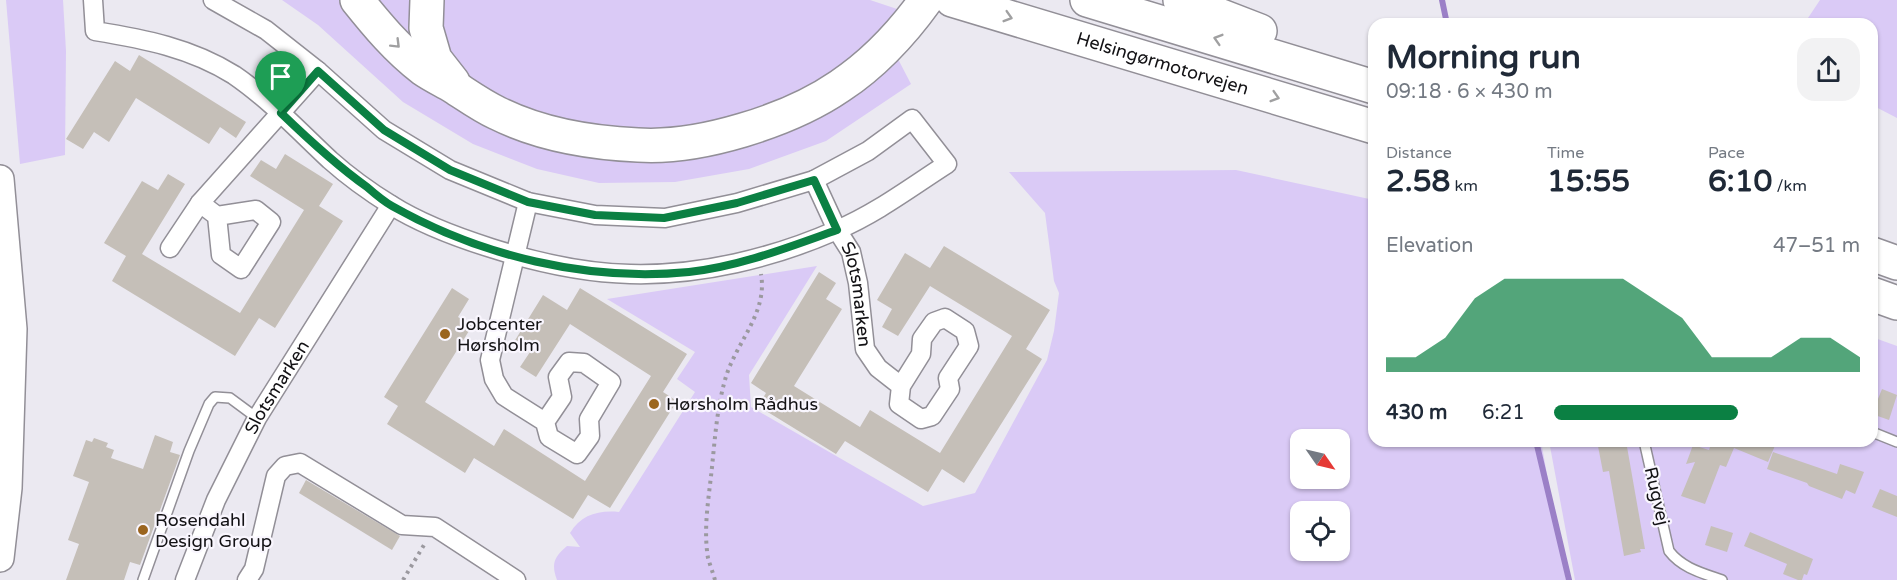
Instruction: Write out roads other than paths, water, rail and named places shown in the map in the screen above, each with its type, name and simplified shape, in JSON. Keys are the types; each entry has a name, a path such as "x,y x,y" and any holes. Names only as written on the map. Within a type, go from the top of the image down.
{"highway":[{"path":"357,0 398,47 424,69 498,114 537,128 586,139 640,146 692,142 746,129 793,111 840,86 886,48 926,0"},
{"path":"427,0 426,28 435,59 460,91"},
{"name":"Helsingørmotorvejen","path":"952,0 1368,125"},
{"path":"1086,0 1368,85"},
{"path":"1180,0 1280,38 1368,67"},
{"path":"1878,256 1897,263"},
{"path":"1878,296 1897,303"}],"main road":[{"path":"0,179 13,329 8,488 0,558"}],"street":[{"name":"Slotsmarken","path":"93,0 95,31 149,39 190,52 234,75 281,113 332,162 391,206 453,237 515,256 573,269 630,274 690,272 759,258 837,230 883,206 947,164 912,118 868,151 814,180 737,203 664,218 595,215 528,202 450,170 384,130 318,71 266,30 213,0"},
{"path":"171,248 200,202 318,71"},
{"name":"Slotsmarken","path":"814,180 837,230 851,252 858,283 865,348 878,368 901,386"},
{"path":"200,202 217,216"},
{"path":"528,202 490,360 494,379 504,396 545,422 549,437 577,454 590,436 589,419 611,382 584,363 569,362 558,377 562,397 545,422"},
{"name":"Slotsmarken","path":"189,579 216,500 257,418 391,206"},
{"path":"945,318 965,331 969,346 948,378 950,390 932,416 921,419 899,404 901,386 921,354 922,339 934,322 945,318"},
{"path":"247,580 254,568 276,476 285,466 300,463 402,525 435,527 516,580"}],"lane":[{"path":"143,580 189,451 209,404 215,397 230,398 257,418"},
{"path":"1878,434 1897,442"},
{"name":"Rugvej","path":"1645,447 1669,551 1677,561 1722,580"}],"waterway":[{"path":"1442,0 1446,18"},
{"path":"1537,447 1569,580"}],"place":[{"name":"Jobcenter Hørsholm","path":"445,334"},
{"name":"Hørsholm Rådhus","path":"654,404"},
{"name":"Rosendahl Design Group","path":"143,530"}]}
